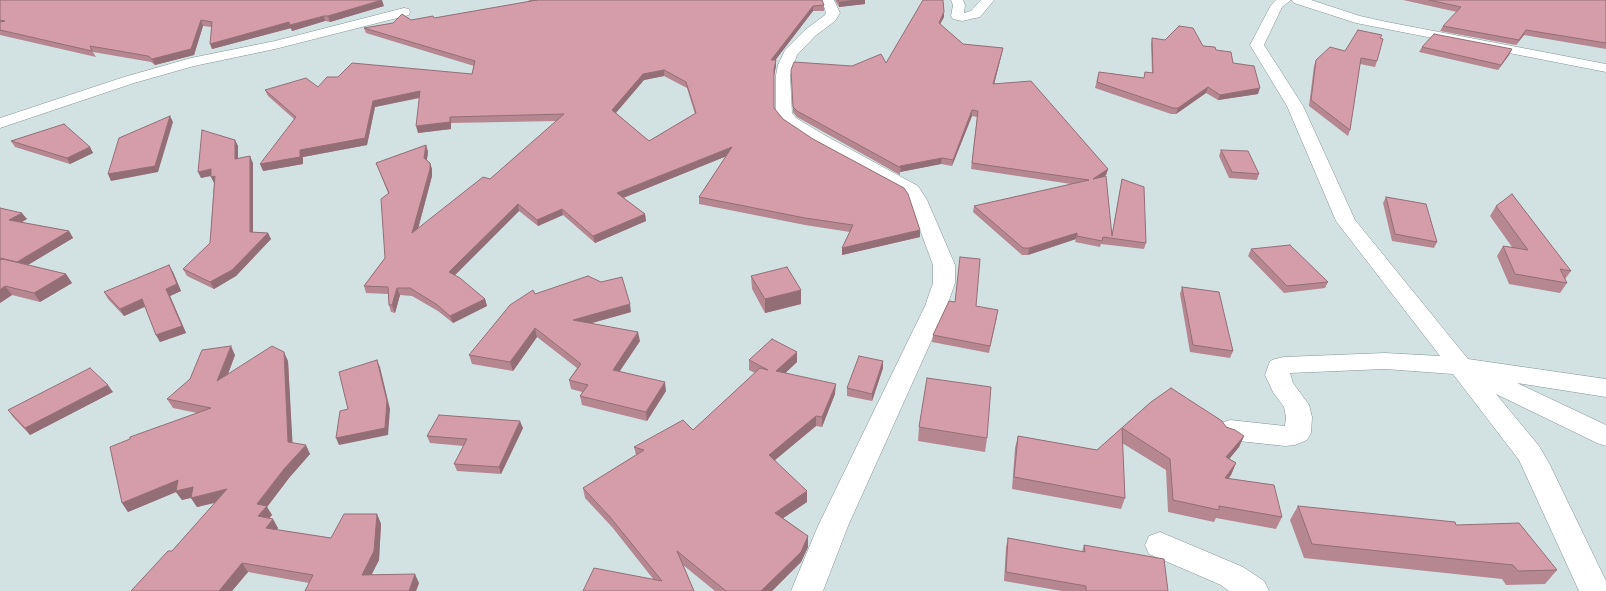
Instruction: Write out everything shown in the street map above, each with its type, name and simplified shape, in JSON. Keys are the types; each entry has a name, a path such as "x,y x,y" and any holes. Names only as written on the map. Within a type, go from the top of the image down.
{"street":[{"path":"807,591 832,526 936,306 944,283 944,265 918,200 910,190 790,122 784,114 783,75 785,65 790,53 810,33 830,18 833,13 828,0"},
{"path":"957,0 959,5 957,14 958,16 962,17 975,14 988,0"},
{"path":"1285,0 1277,5 1257,45 1295,106 1346,221 1529,453 1539,471 1595,591"},
{"path":"1298,0 1372,23 1606,68"},
{"path":"0,122 129,80 191,62 276,45 404,12"},
{"path":"1230,430 1285,436 1295,435 1298,433 1296,405 1282,386 1277,375 1280,365 1385,361 1460,366 1606,388"},
{"path":"1460,366 1606,436"},
{"path":"1160,545 1210,565 1232,576 1253,591"}],"building":[{"path":"0,0 382,0 328,16 290,25 289,22 210,44 212,22 201,20 191,49 152,59 148,56 90,46 92,51 0,30 0,22 5,21 0,20"},
{"path":"537,0 822,0 824,5 813,6 771,60 776,60 774,69 774,108 783,119 813,139 904,188 908,194 920,230 842,248 853,225 805,218 699,197 732,147 617,193 645,214 593,236 562,209 537,220 518,204 449,272 460,278 485,299 450,316 436,304 410,288 397,288 392,305 389,305 388,287 364,286 385,258 381,199 389,193 376,163 426,145 424,158 430,163 430,169 412,233 483,177 490,179 564,114 450,117 450,122 416,126 420,91 373,101 365,138 300,150 300,157 260,164 296,117 265,90 306,78 318,87 327,77 338,77 352,63 472,74 475,61 364,28 393,23 402,14 411,20 433,16 434,18","holes":["664,70 686,82 696,113 649,141 612,110 643,74"]},
{"path":"838,0 857,0 839,2"},
{"path":"923,0 943,0 944,12 939,23 963,44 1003,48 993,84 1031,81 1108,169 1093,179 1106,176 1112,236 1122,179 1144,187 1146,243 1103,237 1102,241 1077,236 1077,233 1029,248 1023,248 974,206 1089,180 972,163 978,111 972,110 953,160 942,158 900,166 901,168 797,111 793,107 791,70 794,62 852,66 881,54 886,63"},
{"path":"1429,0 1606,0 1606,43 1526,30 1519,40 1443,26 1461,7"},
{"path":"1179,26 1193,28 1203,46 1215,47 1216,50 1231,52 1233,63 1254,66 1260,88 1220,95 1208,87 1178,108 1173,108 1097,82 1099,72 1144,78 1145,72 1153,73 1152,38 1165,40"},
{"path":"1358,30 1382,35 1380,38 1383,39 1377,61 1361,58 1350,130 1311,100 1316,60 1330,47 1345,51"},
{"path":"1434,34 1512,49 1501,65 1422,47"},
{"path":"170,116 155,166 108,174 119,138"},
{"path":"64,124 90,147 67,158 11,141"},
{"path":"202,130 235,140 235,159 250,156 250,232 268,233 232,270 210,282 183,269 210,243 215,176 211,177 211,169 198,172"},
{"path":"1221,150 1248,151 1259,174 1232,172"},
{"path":"1512,194 1571,271 1560,269 1567,283 1515,274 1503,246 1528,250 1496,206"},
{"path":"1386,197 1426,204 1437,242 1395,234"},
{"path":"0,208 22,213 9,220 69,231 17,262 0,258"},
{"path":"1290,245 1328,282 1287,286 1251,249"},
{"path":"960,257 980,259 976,306 998,310 990,346 933,335 949,301 955,302"},
{"path":"3,259 66,274 34,293 5,286 0,290 0,260"},
{"path":"169,265 177,284 166,289 182,326 156,335 142,299 120,309 104,292"},
{"path":"787,267 801,290 765,299 751,276"},
{"path":"588,276 601,282 622,277 630,304 573,320 638,332 613,370 665,382 646,412 580,396 588,385 569,380 581,364 535,328 510,362 469,355 510,305 533,290 535,294"},
{"path":"1182,287 1219,292 1233,351 1193,345"},
{"path":"772,339 797,352 776,371 836,384 822,417 816,416 769,455 807,491 775,513 808,536 801,552 761,591 726,591 677,551 694,591 583,591 594,568 662,581 610,517 583,488 644,450 634,447 683,420 693,430 760,368 768,370 749,360"},
{"path":"231,346 217,381 272,346 284,352 288,442 306,445 284,469 257,504 267,506 258,516 273,519 266,528 331,538 344,514 377,514 374,551 362,575 415,574 409,591 305,591 313,575 242,563 219,591 131,591 168,551 172,551 227,489 191,498 193,487 176,491 178,480 122,503 110,447 130,439 130,437 211,408 167,399 190,379 202,350"},
{"path":"859,356 883,361 872,394 847,388"},
{"path":"377,360 387,401 385,428 336,438 340,411 348,409 339,372"},
{"path":"90,368 108,385 25,428 8,410"},
{"path":"927,378 991,387 987,438 919,427"},
{"path":"1171,388 1222,421 1226,427 1235,430 1244,436 1226,457 1236,463 1225,478 1274,485 1282,517 1219,506 1219,510 1173,500 1170,459 1122,428 1125,498 1014,477 1018,436 1097,450 1151,402"},
{"path":"439,415 520,421 499,467 454,464 467,439 427,436"},
{"path":"1298,506 1455,522 1456,525 1519,523 1557,570 1518,571 1513,565 1312,544"},
{"path":"1008,538 1085,552 1084,545 1164,559 1168,591 1086,591 1086,586 1006,572"}]}
